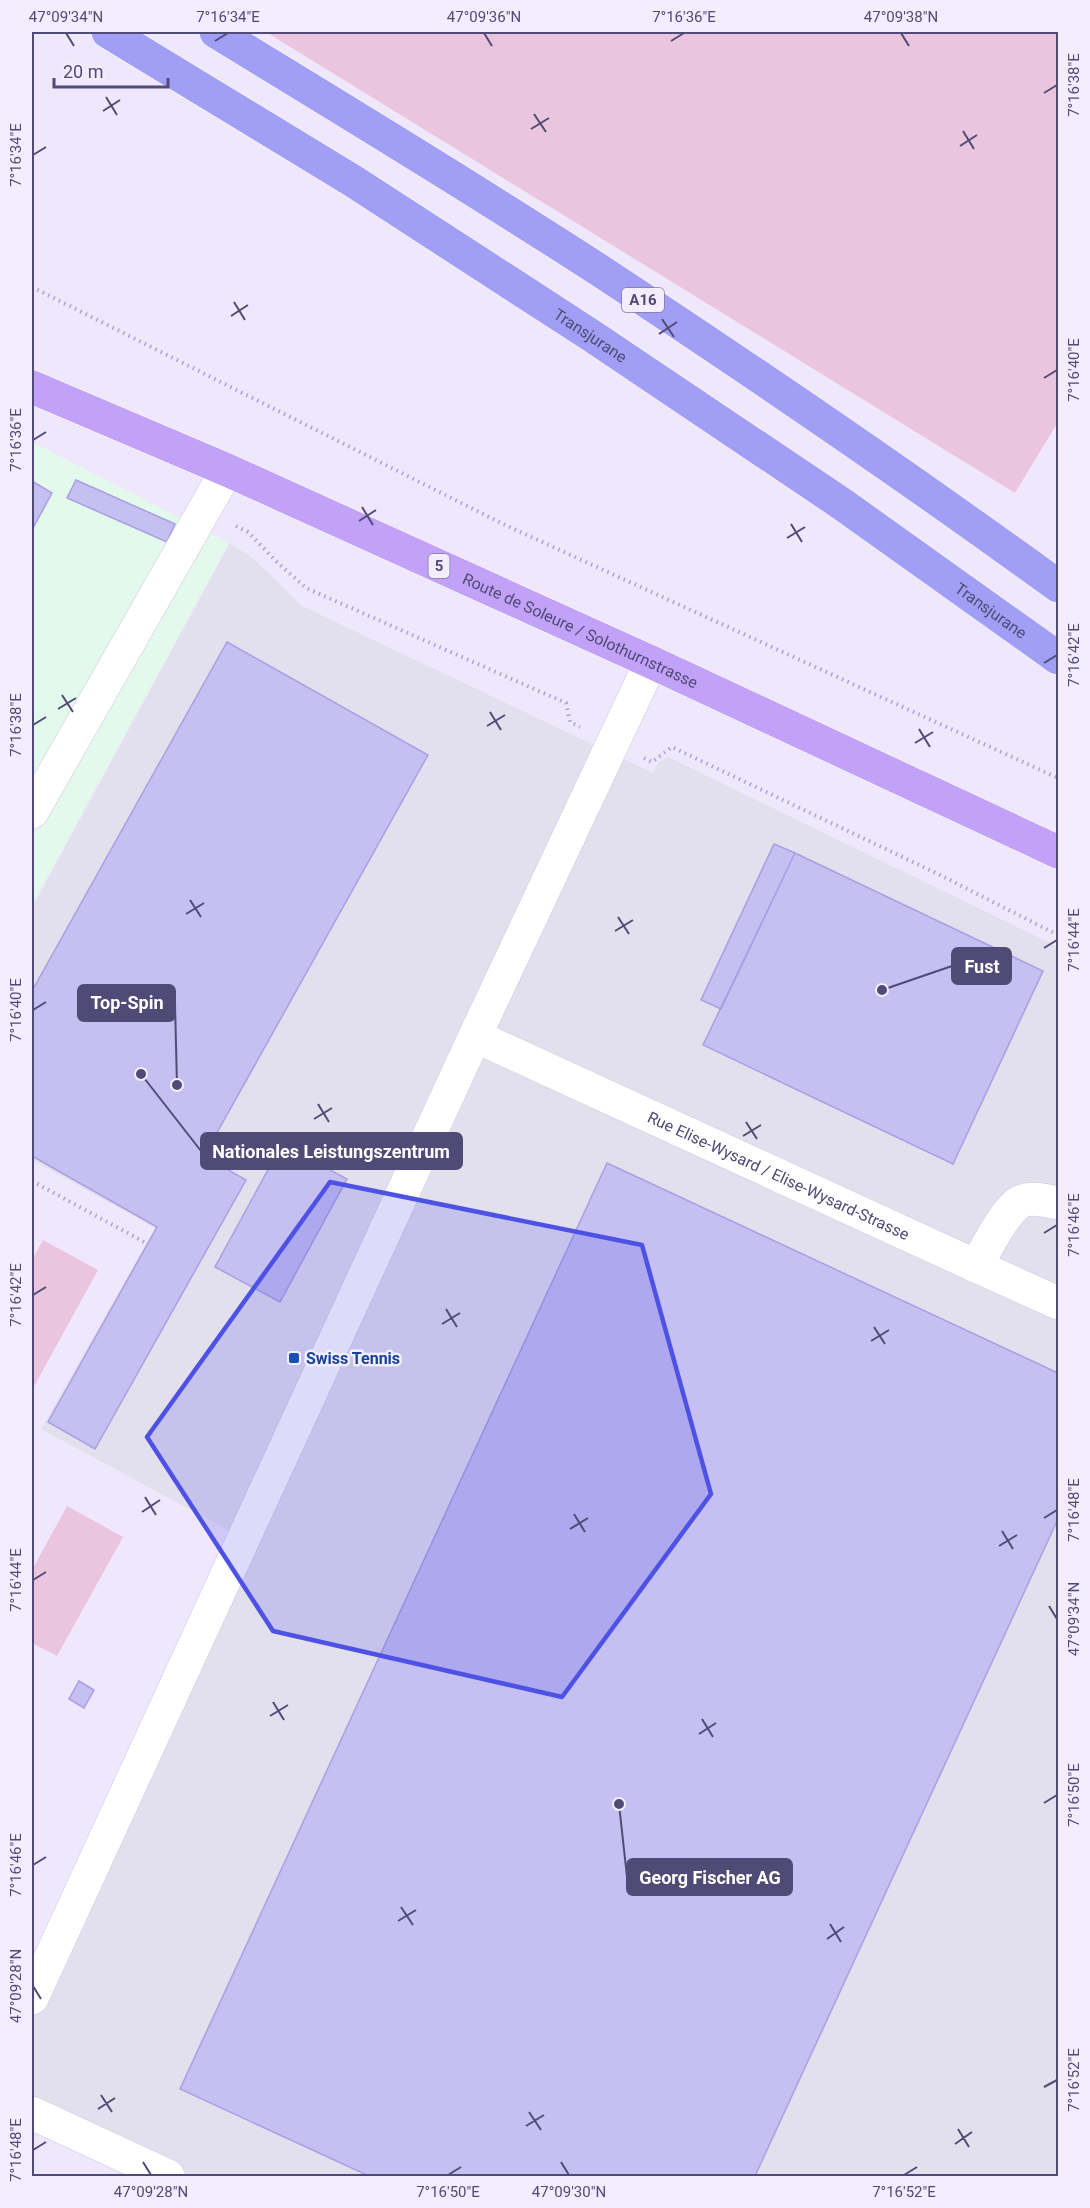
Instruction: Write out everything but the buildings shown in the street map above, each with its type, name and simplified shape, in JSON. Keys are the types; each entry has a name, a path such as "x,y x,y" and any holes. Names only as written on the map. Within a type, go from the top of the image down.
{"highway":[{"name":"Transjurane","path":"108,32 354,181 592,336 842,504 1059,658"},
{"name":"A16","path":"216,32 390,138 599,270 1059,586"}],"main road":[{"name":"Route de Soleure / Solothurnstrasse","path":"32,387 226,470 651,662 1059,852"}],"street":[{"path":"32,812 226,470"},
{"path":"32,1998 475,1036 651,662"},
{"name":"Rue Elise-Wysard / Elise-Wysard-Strasse","path":"475,1036 1059,1303"},
{"path":"976,1266 1008,1214 1021,1202 1039,1199 1059,1203"},
{"path":"32,2113 168,2176"}],"path":[{"path":"32,288 503,524 1059,778"},
{"path":"32,1180 146,1244"}],"highlighted area":[{"path":"330,1182 642,1245 711,1494 562,1697 273,1631 147,1437"}],"shaded area":[{"path":"266,32 1058,32 1058,422 1015,493"},
{"path":"32,442 229,543 32,905"},
{"path":"230,543 255,560 302,606 653,773 658,763 668,757 1058,947 1058,2176 124,2176 32,2119 32,1999 245,1539 41,1429 155,1228 32,1160 32,908"},
{"path":"43,1240 98,1270 32,1390 32,1260"},
{"path":"67,1506 123,1537 57,1656 32,1643 32,1570"}],"place":[{"name":"Fust","path":"882,990"},
{"name":"Nationales Leistungszentrum","path":"141,1074"},
{"name":"Top-Spin","path":"177,1085"},
{"name":"Swiss Tennis","path":"294,1358"},
{"name":"Georg Fischer AG","path":"619,1804"}]}
